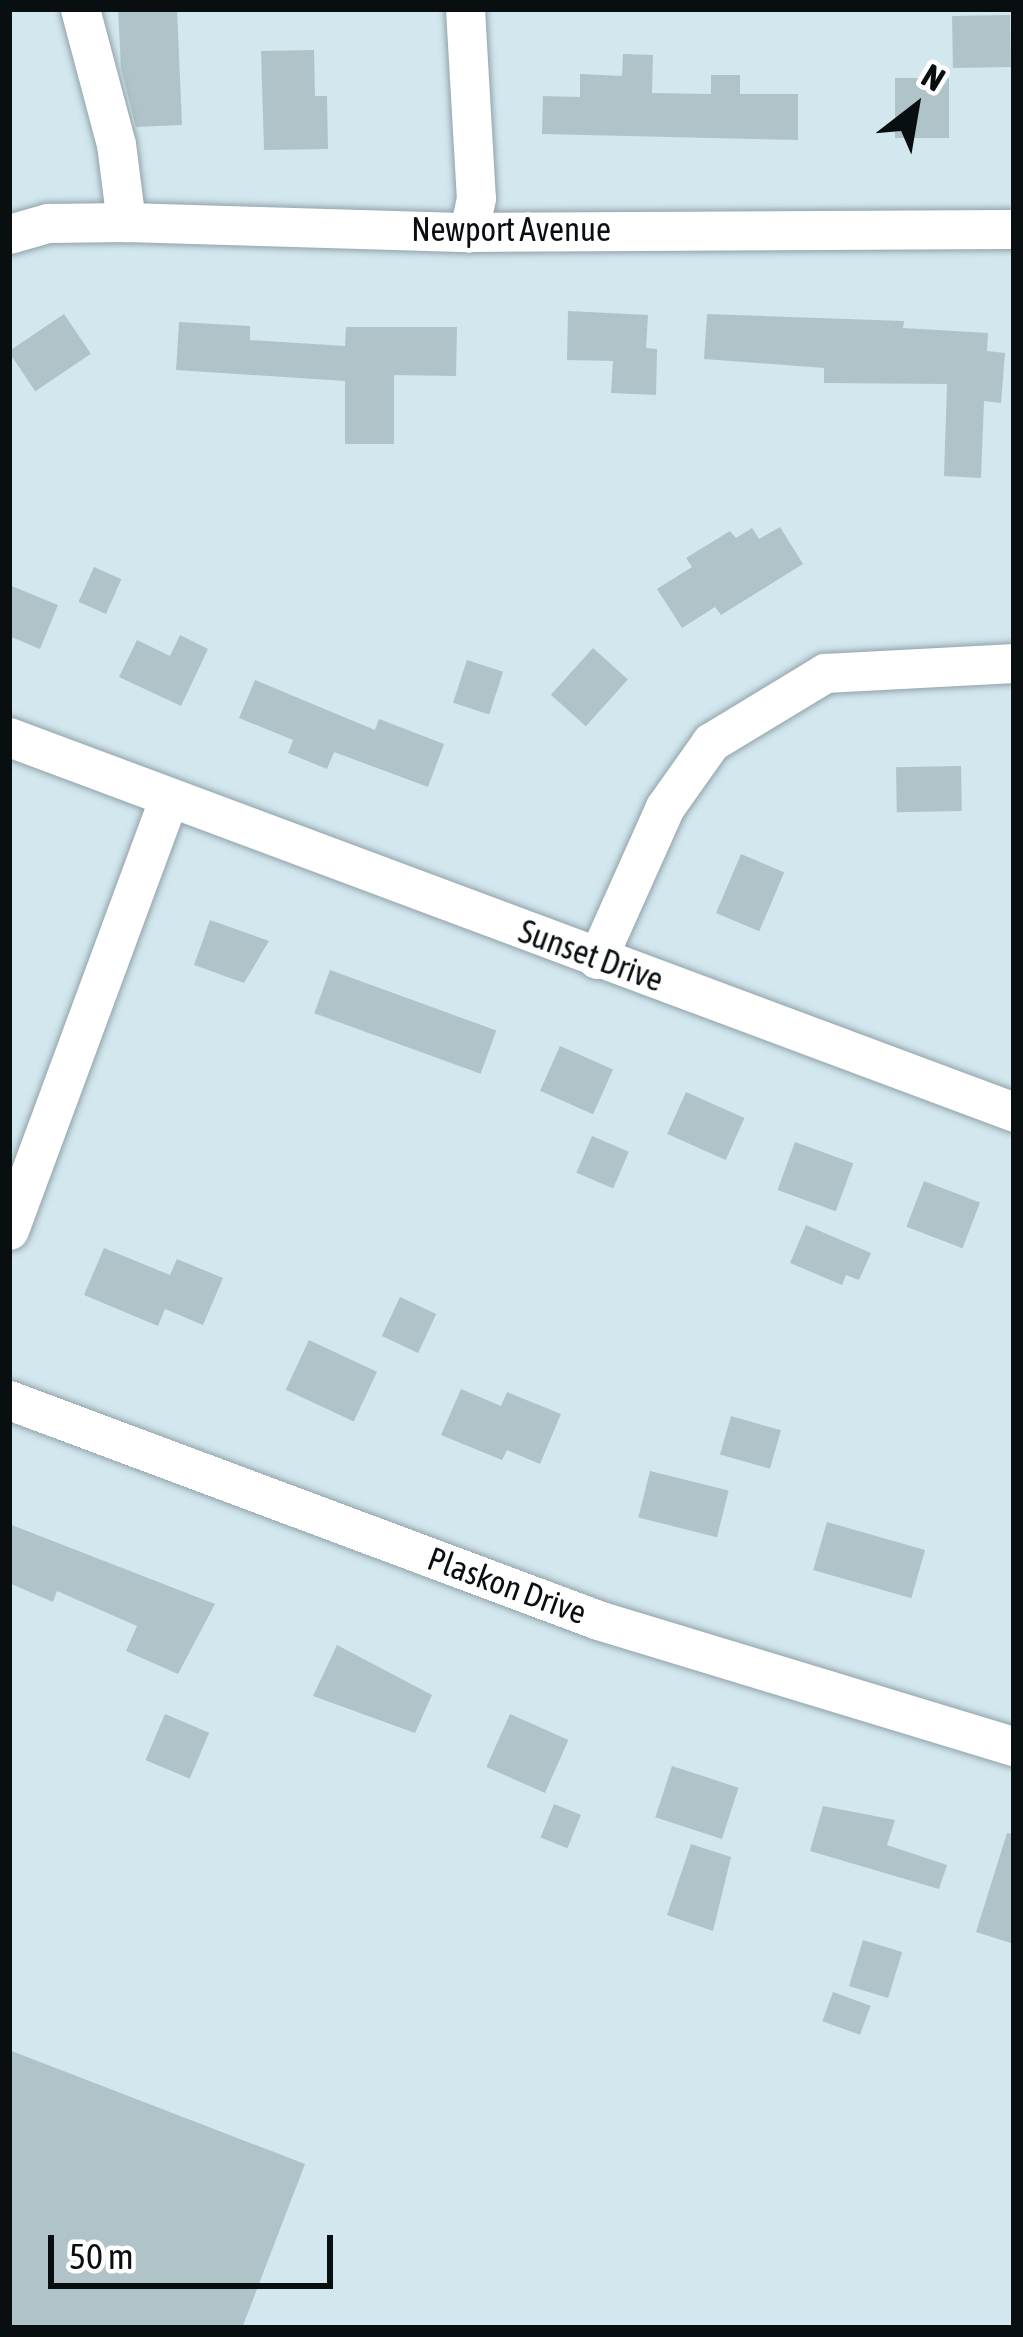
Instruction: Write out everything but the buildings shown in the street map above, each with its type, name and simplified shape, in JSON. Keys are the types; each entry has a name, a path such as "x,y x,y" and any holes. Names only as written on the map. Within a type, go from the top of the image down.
{"street":[{"path":"80,9 116,144 126,222"},
{"path":"465,9 476,198 469,232"},
{"name":"Newport Avenue","path":"9,234 48,223 126,222 469,232 1014,229"},
{"path":"597,958 665,807 711,742 825,673 1014,663"},
{"name":"Sunset Drive","path":"9,737 1014,1112"},
{"path":"9,1230 169,798"},
{"name":"Plaskon Drive","path":"9,1400 598,1620 1014,1746"}]}
